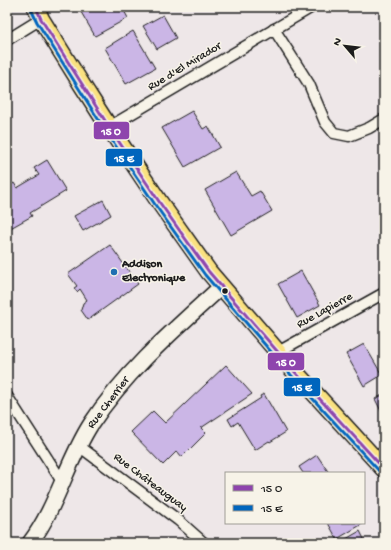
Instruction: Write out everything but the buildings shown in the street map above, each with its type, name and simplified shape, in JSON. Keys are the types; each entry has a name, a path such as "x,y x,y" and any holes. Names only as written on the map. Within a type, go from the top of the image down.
{"main road":[{"path":"39,13 82,86 160,203 221,287 384,469"}],"street":[{"name":"Rue d'El Mirador","path":"109,126 312,7"},
{"path":"7,40 39,13"},
{"path":"274,29 309,84 325,122 334,134 348,136 369,128 384,119"},
{"name":"Rue Cherrier","path":"30,543 40,529 63,483 79,446 99,414 137,367 165,338 221,287"},
{"name":"Rue Lapierre","path":"278,352 384,293"},
{"path":"7,396 63,483"},
{"name":"Rue Châteauguay","path":"79,446 178,520 204,543"}],"transit line":[{"path":"36,7 41,19 109,127 209,272 295,372 384,469"},
{"path":"31,9 37,22 105,130 205,275 291,375 380,472"}],"place":[{"name":"Addison Electronique","path":"114,272"}]}
